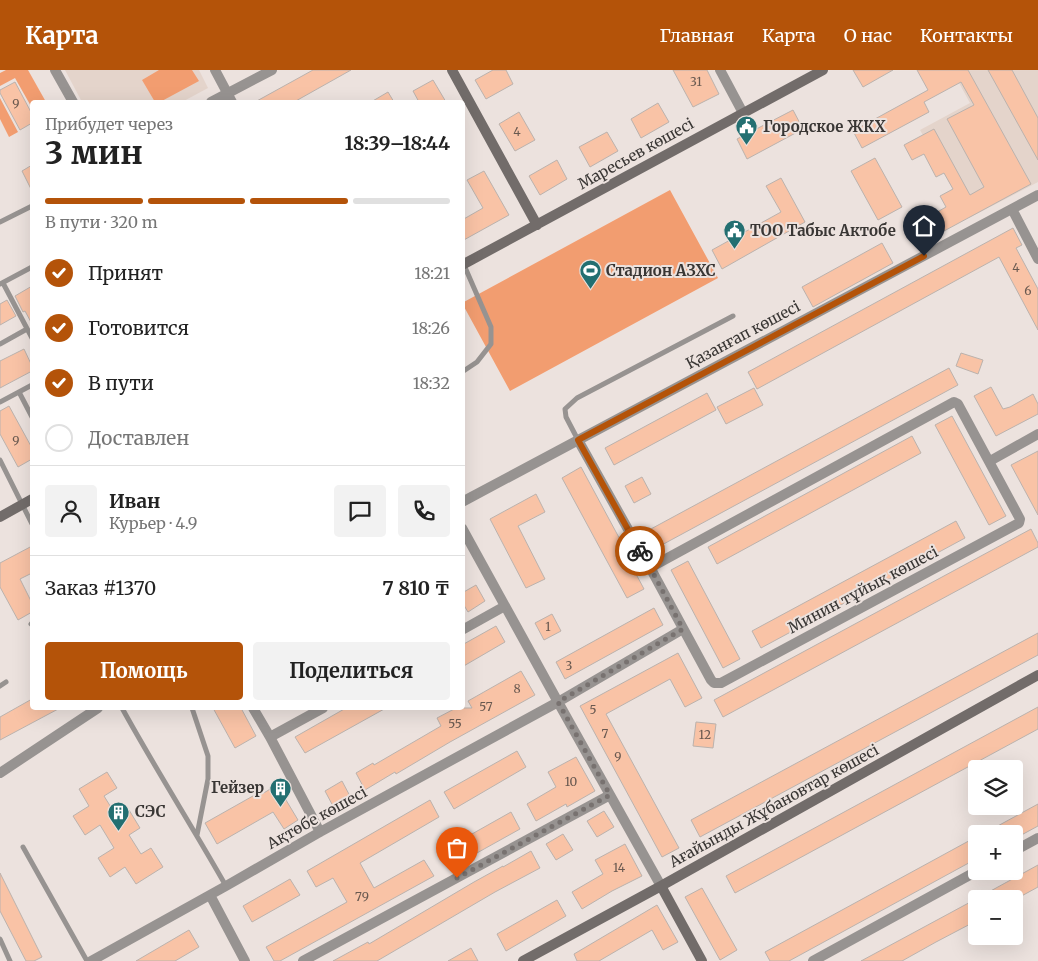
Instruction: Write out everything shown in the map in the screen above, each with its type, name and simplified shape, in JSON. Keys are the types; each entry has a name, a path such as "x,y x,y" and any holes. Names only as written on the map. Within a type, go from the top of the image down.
{"street":[{"path":"55,70 72,100"},
{"path":"215,70 230,98 272,70"},
{"path":"452,70 537,225"},
{"path":"720,70 743,113"},
{"name":"Маресьев көшесі","path":"465,264 823,70"},
{"name":"Қазанғап көшесі","path":"465,500 1038,195"},
{"path":"1012,209 1038,259"},
{"name":"Минин тұйық көшесі","path":"578,440 642,556 652,569 714,683 721,683 1019,522 1020,519 990,461 956,402 951,403 653,566 652,569"},
{"path":"990,461 1038,434"},
{"path":"0,517 30,500"},
{"path":"465,533 702,961"},
{"path":"465,628 505,606"},
{"path":"558,702 683,629"},
{"name":"Ағайынды Жұбановтар көшесі","path":"523,961 1038,675"},
{"name":"Ақтөбе көшесі","path":"91,961 320,832 558,702"},
{"path":"0,773 95,710"},
{"path":"254,710 320,832"},
{"path":"270,737 319,710"},
{"path":"303,961 610,795"},
{"path":"1023,846 1038,838"},
{"path":"813,961 968,876"},
{"path":"210,895 245,961"}],"lane":[{"path":"0,222 30,207"},
{"path":"30,268 1,284 30,334"},
{"path":"465,269 491,327 491,344 477,362 465,370"},
{"path":"578,440 566,417 565,409 577,398 733,316"},
{"path":"0,344 27,329"},
{"path":"0,402 30,386"},
{"path":"19,392 30,413"},
{"path":"0,461 30,520"},
{"path":"0,686 6,682"},
{"path":"123,710 226,886"},
{"path":"193,710 208,756 208,779 197,835"},
{"path":"23,847 87,961"},
{"path":"0,939 10,961"}],"shaded area":[{"path":"6,70 28,70 45,100 30,100 30,104 15,78 0,86 0,73"},
{"path":"65,70 199,70 208,88 186,100 81,100"},
{"path":"159,70 192,70 199,81 164,100 154,100 142,80"},
{"path":"952,70 1038,70 1038,182 969,218 920,130 970,103"},
{"path":"0,98 18,132 9,137 0,119"},
{"name":"Стадион АЗХС","path":"670,190 718,278 510,391 465,308 465,301"}],"building":[{"path":"313,70 351,70 298,100 259,100"},
{"path":"493,70 506,70 513,84 486,99 475,80"},
{"path":"673,70 707,70 719,94 693,107"},
{"path":"853,70 893,70 863,87"},
{"path":"917,70 968,70 1031,184 920,244 911,227 946,207 940,196 953,189 944,173 936,177 924,154 912,160 904,145 934,129 970,195 984,187 947,119 974,105 961,82 924,102 929,112 862,148 853,131 928,90"},
{"path":"988,70 1012,70 1038,118 1038,160"},
{"path":"433,80 445,100 418,100 413,91"},
{"path":"15,82 30,110 30,124 20,130 0,90"},
{"path":"388,92 393,100 374,100"},
{"path":"658,103 669,122 641,138 631,119"},
{"path":"793,110 803,129 747,159 737,139"},
{"path":"519,112 535,140 515,151 499,124"},
{"path":"607,132 618,151 590,167 579,147"},
{"path":"875,158 902,207 878,220 851,171"},
{"path":"557,160 567,179 540,195 529,176"},
{"path":"30,166 30,187 22,171"},
{"path":"484,171 509,215 465,239 465,218 483,208 467,180"},
{"path":"781,178 805,222 722,269 712,250 781,212 766,186"},
{"path":"1013,228 1022,245 1016,248 1038,289 1038,330 999,257 757,389 748,372"},
{"path":"882,243 893,263 813,307 802,287"},
{"path":"30,287 30,320 25,311 23,312 15,296"},
{"path":"7,300 16,316 0,325 0,304"},
{"path":"24,349 30,362 30,372 0,388 0,361"},
{"path":"961,353 983,360 978,374 956,366"},
{"path":"949,368 958,385 658,547 649,530"},
{"path":"991,387 1003,409 1033,394 1038,404 1038,414 996,436 974,396"},
{"path":"754,388 763,405 726,424 717,407"},
{"path":"707,393 716,410 614,465 605,448"},
{"path":"9,406 30,444 30,460 18,467 0,434 0,411"},
{"path":"952,416 1006,516 989,525 935,425"},
{"path":"912,436 921,453 717,564 708,547"},
{"path":"1038,451 1038,515 1011,465"},
{"path":"581,467 630,558 628,559 644,589 627,598 562,478"},
{"path":"642,477 651,494 634,503 625,486"},
{"path":"536,494 545,512 518,526 545,579 526,588 490,519"},
{"path":"956,521 965,538 761,648 752,631"},
{"path":"1031,529 1038,547 723,717 714,700"},
{"path":"30,547 30,574 20,579 30,599 30,613 18,620 0,587 0,563"},
{"path":"688,561 740,659 723,668 671,570"},
{"path":"476,585 485,601 468,612 465,607 465,591"},
{"path":"654,608 663,625 565,679 556,662"},
{"path":"552,614 561,631 544,640 535,623"},
{"path":"496,626 505,642 465,665 465,643"},
{"path":"1038,633 1038,655 700,837 691,820"},
{"path":"678,653 702,698 685,707 670,679 606,714 679,848 662,857 580,706"},
{"path":"521,671 535,695 365,790 356,773 373,763 374,765 441,726 437,718 452,710 472,708 468,701"},
{"path":"30,700 30,710 56,710 0,740 0,717"},
{"path":"1038,707 1038,729 981,760 968,760 968,767 735,893 726,876"},
{"path":"214,710 242,710 256,736 235,748"},
{"path":"342,710 382,710 305,753 295,737"},
{"path":"696,722 716,724 713,748 693,746"},
{"path":"517,751 526,767 454,809 444,792"},
{"path":"576,757 595,791 567,807 566,804 536,821 527,804 556,787 548,772"},
{"name":"СЭС","path":"107,772 117,788 104,796 117,817 129,810 140,828 129,835 141,854 151,848 163,867 136,884 125,867 110,877 98,858 114,848 100,825 85,835 73,816 89,806 79,789"},
{"path":"342,781 351,798 334,808 325,791"},
{"path":"277,785 298,820 284,829 273,812 217,844 205,823 260,792 262,794"},
{"path":"430,800 439,817 360,863 374,888 424,860 434,876 280,961 274,961 266,947 347,902 333,878 316,887 307,871"},
{"path":"1038,804 1038,826 1023,834 1023,825 1000,825 1018,815 1023,815 1023,812"},
{"path":"604,811 614,827 597,837 587,821"},
{"path":"511,812 520,829 450,868 440,852"},
{"path":"563,834 573,850 556,860 546,844"},
{"path":"968,841 968,863 789,961 770,961 765,952"},
{"path":"625,844 642,876 582,909 572,892 603,874 595,860"},
{"path":"531,851 540,868 377,961 333,961 368,942 369,944"},
{"path":"1038,865 1038,887 1023,895 1023,890 992,890 1011,880 1023,880 1023,873"},
{"path":"0,873 42,957 34,961 26,961 0,911"},
{"path":"290,879 300,895 252,922 243,906"},
{"path":"702,888 737,950 720,960 685,897"},
{"path":"557,900 566,916 506,951 497,934"},
{"path":"968,903 968,925 902,961 861,961"},
{"path":"657,905 678,942 663,950 652,930 599,961 577,961 574,954"},
{"path":"189,930 199,947 175,961 136,961"},
{"path":"471,948 478,961 448,961"}],"way so far":[{"path":"457,878 610,795 558,702 683,629 652,569 640,551"}],"place":[{"name":"Городское ЖКХ","path":"747,146"},
{"name":"ТОО Табыс Актобе","path":"734,250"},
{"name":"Стадион АЗХС","path":"590,290"},
{"name":"Гейзер","path":"280,807"},
{"name":"СЭС","path":"119,831"}],"route":[{"path":"640,551 578,440 924,256"}]}
